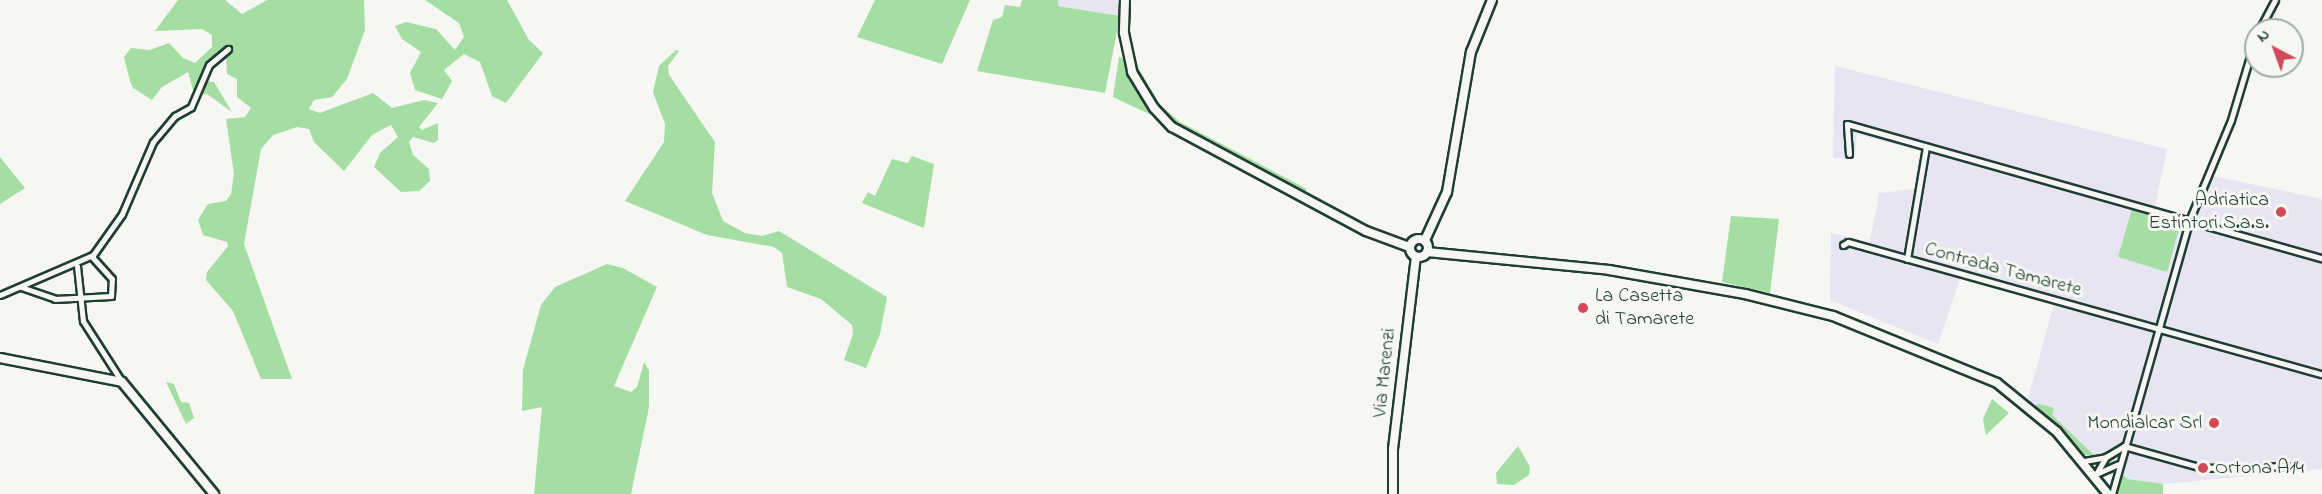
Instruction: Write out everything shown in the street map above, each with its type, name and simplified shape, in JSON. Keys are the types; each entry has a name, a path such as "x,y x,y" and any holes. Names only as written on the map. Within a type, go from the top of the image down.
{"main road":[{"path":"1125,0 1124,33 1132,72 1164,120 1366,231 1409,247 1416,257 1427,252 1609,270 1806,307 1997,383 2084,461 2110,494"},
{"path":"1427,252 1425,240 1447,192 1471,52 1492,0"},
{"path":"1409,247 1416,238 1425,240"},
{"name":"Via Marenzi","path":"1393,494 1393,449 1416,257"},
{"path":"0,358 122,382 214,494"}],"street":[{"path":"2265,18 2275,0"},
{"path":"0,295 76,266 91,256 122,214 153,142 175,116 191,107 209,64 228,49"},
{"path":"2110,494 2189,221 2231,120 2244,76"},
{"path":"1849,154 1847,124 2322,258"},
{"path":"1907,259 1926,147"},
{"name":"Contrada Tamarete","path":"1843,245 1848,242 2322,374"},
{"path":"21,287 47,298 113,294 112,279 91,256"},
{"path":"76,266 77,296 90,335 122,382"},
{"path":"2084,461 2106,457 2124,447 2203,468 2289,466"},
{"path":"2096,474 2106,457"},
{"path":"2096,474 2118,464"}],"shaded area":[{"path":"1058,0 1121,0 1120,16 1057,6"},
{"path":"1835,66 2167,149 2155,206 2195,217 2213,176 2322,199 2322,469 2163,484 2128,479 2120,473 2127,453 2121,444 2095,456 2085,455 2028,398 2054,304 1960,279 1938,344 1830,300 1831,233 1870,242 1879,193 1914,189 1920,151 1857,134 1855,158 1833,158"}],"green space":[{"path":"178,0 225,0 242,14 267,0 364,0 365,30 347,79 332,97 314,100 309,109 320,113 373,93 392,108 424,100 438,103 419,127 422,130 438,123 438,140 434,143 413,137 409,142 413,155 429,169 430,181 419,191 401,192 374,167 380,153 398,137 391,125 372,135 344,171 314,142 309,129 297,127 273,135 261,149 244,244 292,379 261,379 233,311 206,280 207,272 228,246 227,242 203,235 198,220 208,204 226,201 231,194 234,174 226,119 245,117 251,108 237,97 237,79 227,74 226,55 213,63 204,81 214,82 232,112 207,94 194,94 188,72 162,87 152,100 133,88 130,81 124,57 131,48 150,50 169,43 183,58 195,63 212,47 212,35 202,29 155,31"},
{"path":"425,0 507,0 529,40 543,53 506,103 492,96 480,62 464,54 444,70 452,81 442,99 415,90 410,73 421,52 402,39 395,26 406,22 436,29 455,50 464,37 459,23"},
{"path":"875,0 970,0 942,64 857,37"},
{"path":"1022,0 1058,0 1058,6 1120,16 1105,93 977,71 993,20 1002,17 1005,5 1020,7"},
{"path":"1128,27 1138,67 1159,104 1180,122 1307,189 1304,193 1170,119 1153,101 1135,68"},
{"path":"676,50 679,51 668,66 669,75 715,142 712,193 723,221 745,233 762,236 779,231 887,297 880,334 866,368 844,360 853,334 852,325 821,299 787,287 782,253 774,247 707,235 625,201 664,142 665,124 653,92 659,66"},
{"path":"1119,57 1122,58 1149,114 1113,97"},
{"path":"912,156 934,164 924,228 862,203 868,192 875,196 892,159 908,163"},
{"path":"0,157 25,188 0,204"},
{"path":"2132,209 2181,222 2167,272 2118,257"},
{"path":"1731,216 1779,219 1770,293 1722,282"},
{"path":"607,264 623,268 657,287 614,386 631,392 637,387 644,362 649,370 649,407 631,494 534,494 542,407 522,411 523,370 541,305 555,287"},
{"path":"166,382 174,384 181,402 189,403 194,418 186,424"},
{"path":"1992,399 2009,413 1986,435 1983,419"},
{"path":"2035,405 2054,408 2052,415 2095,456 2085,455"},
{"path":"1518,446 1530,467 1529,475 1514,485 1497,484 1496,473"},
{"path":"2120,473 2128,479 2163,484 2163,494 2117,494"}],"place":[{"name":"Adriatica Estintori S.a.s.","path":"2281,212"},
{"name":"La Casetta di Tamarete","path":"1583,308"},
{"name":"Mondialcar Srl","path":"2214,423"},
{"name":"Ortona A14","path":"2203,468"}]}
